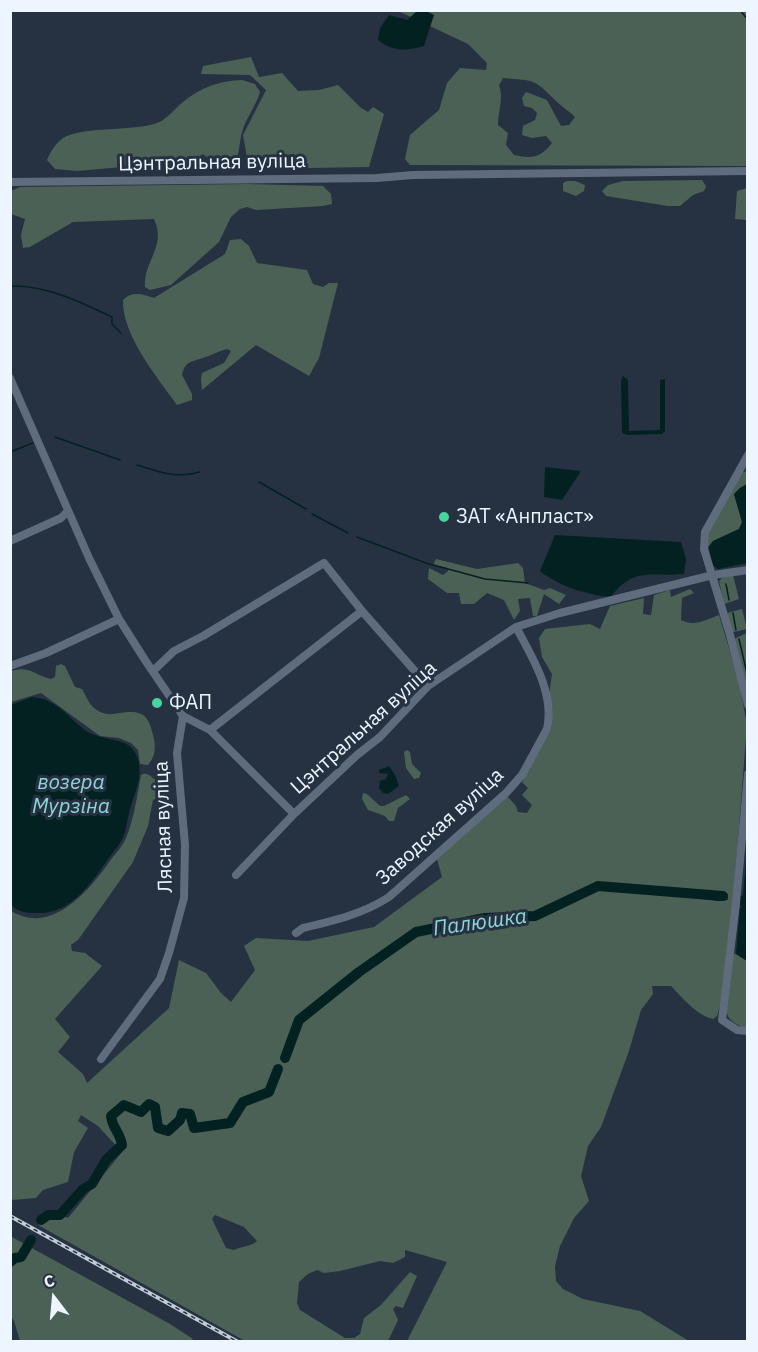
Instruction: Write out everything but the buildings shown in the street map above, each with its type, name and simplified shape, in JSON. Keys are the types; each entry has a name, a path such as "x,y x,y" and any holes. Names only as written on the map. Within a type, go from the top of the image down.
{"street":[{"name":"Цэнтральная вуліца","path":"10,182 747,171"},
{"name":"Цэнтральная вуліца","path":"10,378 68,511 120,619 153,671 183,716 210,730 294,814"},
{"path":"747,454 745,466 705,532 704,549 747,705"},
{"path":"10,541 61,518 68,511"},
{"path":"153,671 174,651 324,563 362,611 429,686"},
{"name":"Цэнтральная вуліца","path":"236,875 294,814 357,755 380,737 429,686 516,627 560,613 713,575 747,570"},
{"path":"210,730 362,611"},
{"path":"10,666 46,653 120,619"},
{"name":"Заводская вуліца","path":"296,933 303,928 358,913 389,897 506,793 522,775 549,721 543,682 516,627"},
{"name":"Лясная вуліца","path":"101,1059 160,979 184,898 185,845 177,753 183,716"},
{"path":"747,774 745,833 722,1020 737,1030 747,1031"}],"shaded area":[{"path":"398,11 747,11 747,166 410,165 405,159 410,135 439,110 447,83 460,68 486,70 487,63 468,44","holes":["503,78 533,82 575,117 569,125 561,126 547,100 526,92 522,98 524,106 532,108 537,113 535,120 523,126 522,135 532,138 546,136 552,143 544,152 526,157 514,155 506,145 508,133 498,125 501,100 499,85"]},
{"path":"251,57 259,77 282,73 298,91 319,90 338,85 361,108 368,112 373,107 384,114 369,167 249,169 243,135 266,90 250,75 201,74 203,66"},
{"path":"242,80 255,84 260,92 242,132 236,163 227,171 210,167 209,159 203,154 183,167 162,162 141,167 77,171 55,169 47,160 57,143 67,136 86,131 154,124 204,89 218,83"},
{"path":"702,180 706,186 704,191 693,195 680,206 606,196 602,191 608,185 623,181"},
{"path":"567,181 585,185 584,191 576,196 563,191 563,183"},
{"path":"248,184 323,186 331,194 332,204 256,210 247,207 240,209 231,217 219,242 171,285 150,290 145,287 145,278 158,237 154,219 73,222 30,247 23,248 21,235 25,219 11,214 11,191 20,187"},
{"path":"747,188 747,220 735,219 737,191"},
{"path":"241,239 249,246 257,263 307,270 313,284 323,287 329,283 338,283 319,358 309,376 256,345 202,390 202,373 224,363 231,351 227,349 192,361 187,365 182,375 192,394 192,400 177,405 134,341 124,313 123,300 134,294 154,298 225,254 230,240"},
{"path":"747,471 747,484 734,494 742,522 739,529 713,541 707,548 708,533 741,473"},
{"path":"436,559 477,569 518,563 523,568 525,583 544,590 550,588 566,595 559,604 544,594 537,616 533,616 530,598 518,599 520,611 514,620 504,600 487,593 474,604 461,604 459,593 447,593 428,579 429,568 443,575 448,571 448,568 433,565"},
{"path":"733,575 739,599 724,604 719,581 724,576"},
{"path":"690,589 694,593 682,598 681,620 686,622 700,622 719,615 739,682 747,725 733,902 720,1005 717,1016 713,1019 695,1010 671,986 652,986 653,994 641,1010 629,1051 601,1127 588,1146 581,1176 589,1201 574,1218 560,1246 555,1266 556,1281 563,1289 583,1299 640,1311 689,1341 407,1341 447,1262 405,1250 405,1257 393,1263 380,1261 324,1273 317,1270 299,1282 297,1303 300,1310 345,1338 354,1338 360,1334 364,1318 381,1305 410,1272 417,1276 403,1308 396,1306 393,1309 398,1320 388,1341 245,1341 38,1225 48,1216 68,1218 122,1152 98,1126 81,1115 78,1121 88,1128 74,1152 68,1182 43,1190 36,1198 13,1200 11,1198 10,910 25,917 40,918 54,914 80,897 125,841 141,775 146,774 154,779 164,779 169,783 169,789 163,796 153,800 148,826 133,862 78,940 71,945 72,951 85,953 102,966 55,1019 70,1037 58,1052 83,1074 87,1083 169,1008 179,960 206,973 231,1002 255,970 244,946 256,938 308,941 374,927 442,877 437,859 507,796 518,812 527,813 532,805 522,795 528,788 522,782 551,730 552,722 549,695 552,674 542,657 539,638 545,629 590,624 600,629 610,606 644,598 643,614 651,615 654,595 670,590 671,597","holes":["701,890 728,894 728,900 700,899","215,1215 244,1227 257,1241 234,1250 226,1248 212,1219"]},
{"path":"742,609 747,629 731,631 727,613"},
{"path":"747,633 747,686 734,639"},
{"path":"61,664 65,666 75,687 82,689 97,710 109,714 134,712 146,718 151,728 155,747 153,758 148,765 140,764 138,750 131,743 119,738 100,736 41,693 11,702 11,671 28,670 51,679 55,677 56,666"},
{"path":"407,750 410,752 412,764 421,773 419,778 414,779 406,768 404,752"},
{"path":"363,793 380,806 406,795 410,799 398,808 394,821 389,821 385,816 368,810 362,799"},
{"path":"732,954 747,961 747,1028 734,1023 726,1011"},
{"path":"10,1236 193,1339 189,1342 20,1341 11,1316"}],"water":[{"path":"417,11 426,11 434,15 424,46 400,49 389,47 378,40 380,28 389,15 407,20"},
{"path":"623,376 628,380 629,431 660,430 660,380 665,379 665,431 662,434 628,435 622,433 621,380"},
{"path":"545,467 581,471 562,500 544,497"},
{"path":"747,484 747,563 718,569 712,565 709,547 713,541 739,529 742,522 734,494"},
{"path":"555,535 681,542 686,559 684,574 635,577 627,581 611,597 583,592 555,581 540,571"},
{"name":"возера Мурзіна","path":"32,697 54,704 85,730 97,736 125,743 134,751 139,766 138,782 126,830 117,847 79,896 60,909 36,913 22,912 11,905 11,705"},
{"path":"389,766 399,786 388,794 383,793 379,788 380,781 386,779 388,774 379,773 379,770"},
{"path":"747,850 747,961 736,954 740,908 742,907 740,897 743,895"},
{"path":"710,890 723,894 723,899 719,901 708,899 705,894"}],"waterway":[{"path":"740,10 748,20"},
{"path":"10,286 37,288 76,300 112,317 112,324 121,333"},
{"path":"55,437 120,460"},
{"path":"10,452 33,443"},
{"path":"137,465 176,475 200,472"},
{"path":"259,482 306,509"},
{"path":"312,514 348,533"},
{"path":"357,537 426,563 485,579 528,583"},
{"path":"726,584 729,600"},
{"path":"733,613 736,630"},
{"path":"739,639 748,678"},
{"name":"Палюшка","path":"285,1058 299,1020 359,972 416,932 485,918 535,916 598,886 723,896"},
{"name":"Палюшка","path":"41,1220 48,1215 60,1215 83,1189 92,1184 106,1160 122,1145 111,1116 124,1105 141,1112 149,1104 155,1107 158,1128 168,1131 180,1120 182,1113 190,1114 194,1128 230,1123 243,1102 269,1092 278,1069"},
{"name":"Палюшка","path":"10,1262 21,1257 31,1240"}],"railway":[{"path":"10,1216 238,1342"}],"place":[{"name":"ЗАТ «Анпласт»","path":"444,517"},
{"name":"ФАП","path":"157,703"}]}
